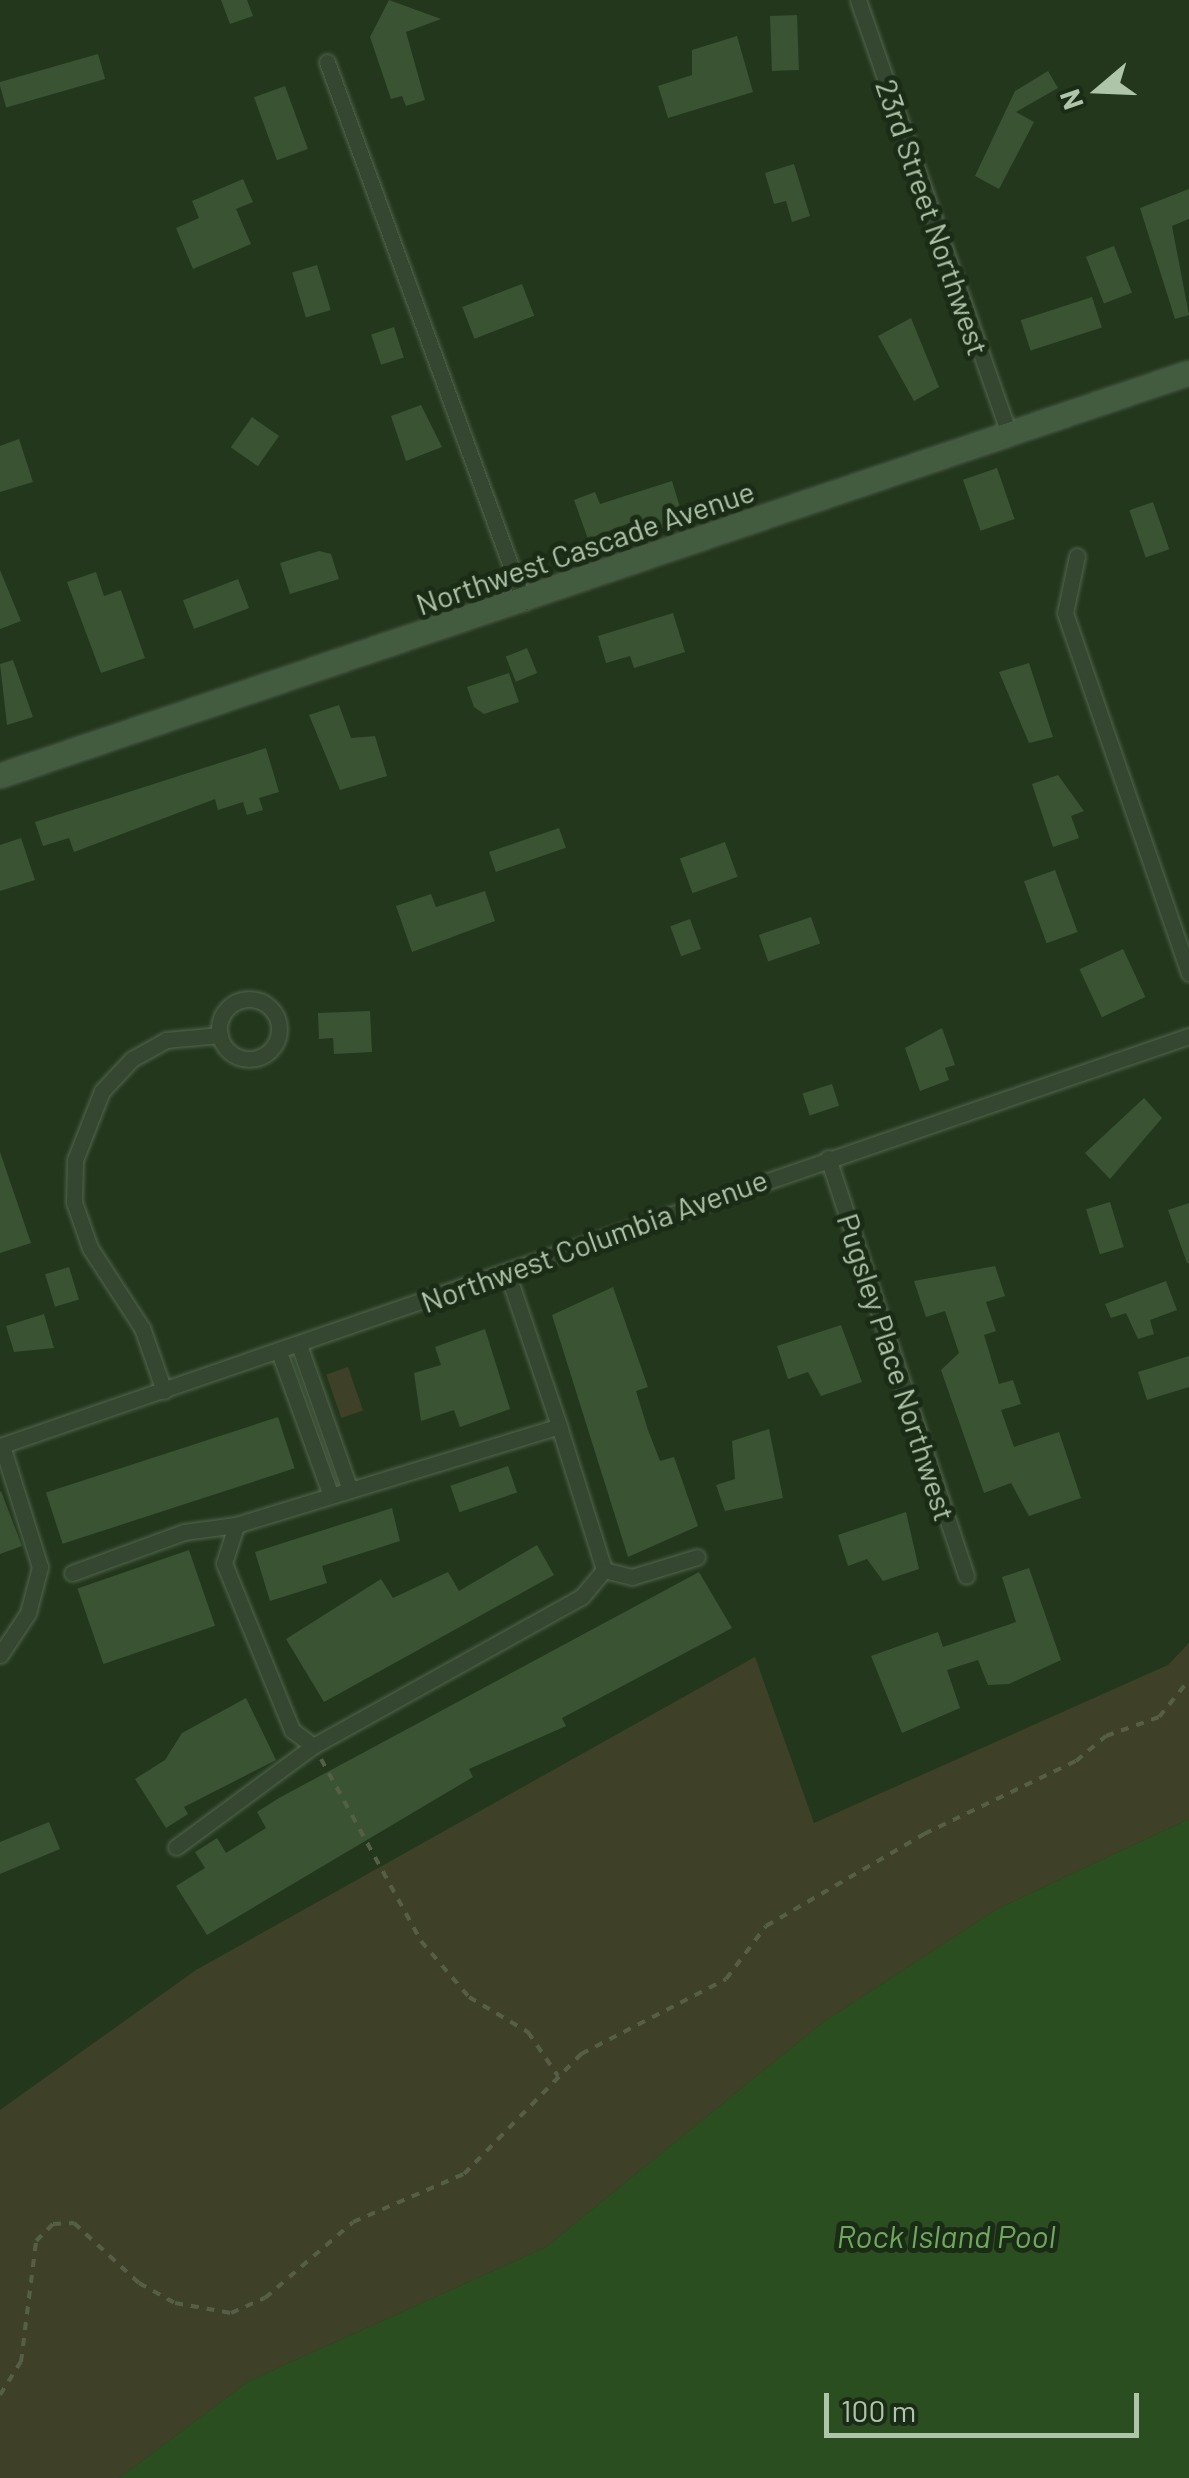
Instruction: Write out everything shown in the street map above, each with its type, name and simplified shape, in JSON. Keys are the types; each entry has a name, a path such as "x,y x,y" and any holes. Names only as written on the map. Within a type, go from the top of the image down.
{"street":[{"name":"23rd Street Northwest","path":"858,0 1009,434"},
{"path":"328,62 524,602"},
{"name":"Northwest Cascade Avenue","path":"0,776 524,602 1189,372"},
{"path":"1077,556 1065,612 1189,973"},
{"path":"164,1391 142,1328 90,1248 74,1202 75,1160 102,1091 132,1059 166,1040 220,1034"},
{"name":"Northwest Columbia Avenue","path":"1,1446 1189,1036"},
{"name":"Pugsley Place Northwest","path":"828,1158 966,1576"},
{"path":"507,1272 604,1570"},
{"path":"299,1345 349,1487"},
{"path":"279,1352 330,1493"},
{"path":"72,1574 184,1532 236,1526 349,1487 558,1426"},
{"path":"0,1655 28,1613 40,1567 1,1446"},
{"path":"236,1526 224,1564 292,1730 314,1746"},
{"path":"604,1570 632,1577 698,1556"},
{"path":"176,1847 314,1746 581,1597 604,1570"}],"path":[{"path":"0,2395 21,2362 36,2241 53,2224 74,2223 139,2284 176,2303 230,2312 302,2273 353,2222 464,2174 580,2054 726,1979 766,1926 924,1834 1076,1761 1106,1736 1160,1718 1189,1680"},
{"path":"314,1746 421,1941 469,1997 528,2032 558,2076"}],"shaded area":[{"path":"348,1367 363,1410 341,1418 326,1374"},
{"path":"1189,1643 1189,1819 997,1909 822,2023 546,2247 249,2381 119,2478 0,2478 0,2110 196,1970 755,1657 814,1823 1168,1665"}],"water":[{"name":"Rock Island Pool","path":"1189,1819 1189,2478 119,2478 249,2381 546,2247 822,2023 997,1909"}],"building":[{"path":"221,0 247,0 253,16 230,24"},
{"path":"389,0 441,19 406,32 425,100 406,106 402,96 391,99 370,37"},
{"path":"797,15 799,70 772,71 770,16"},
{"path":"737,36 753,92 668,118 658,86 692,75 692,50"},
{"path":"98,54 105,79 6,107 0,82"},
{"path":"1048,71 1058,88 1016,112 1034,122 999,189 975,176 1015,91"},
{"path":"285,86 308,149 277,160 254,97"},
{"path":"794,164 810,216 792,222 786,201 774,204 765,173"},
{"path":"243,179 253,202 236,209 251,244 193,269 176,228 199,218 192,201"},
{"path":"1189,189 1189,219 1172,226 1189,315 1175,319 1140,208"},
{"path":"1114,246 1132,293 1104,303 1086,257"},
{"path":"317,265 331,310 306,318 292,273"},
{"path":"522,284 534,316 474,339 462,307"},
{"path":"1092,297 1102,327 1031,351 1021,320"},
{"path":"911,318 939,387 914,401 878,336"},
{"path":"394,327 404,357 381,365 371,334"},
{"path":"421,405 442,447 406,461 391,416"},
{"path":"252,417 279,436 258,466 231,447"},
{"path":"19,439 33,482 0,492 0,446"},
{"path":"997,468 1015,519 981,531 963,480"},
{"path":"672,481 685,524 637,539 632,522 588,539 574,500 595,492 600,504"},
{"path":"1153,502 1169,549 1146,557 1129,510"},
{"path":"319,551 331,554 339,579 290,594 280,563"},
{"path":"0,570 21,621 0,629"},
{"path":"96,572 104,596 121,590 145,658 101,673 67,582"},
{"path":"238,579 249,608 194,629 183,600"},
{"path":"673,613 685,652 634,668 630,656 606,663 598,636"},
{"path":"527,648 537,673 516,682 506,657"},
{"path":"13,660 33,717 7,725 0,664"},
{"path":"1029,663 1053,737 1029,743 999,672"},
{"path":"509,673 519,702 484,714 474,707 467,687"},
{"path":"339,705 351,738 375,736 387,776 340,790 309,715"},
{"path":"266,748 279,792 259,798 263,810 247,815 243,802 218,810 215,799 74,852 69,838 43,846 35,822"},
{"path":"1058,775 1084,811 1071,816 1079,838 1053,847 1032,784"},
{"path":"559,828 566,848 496,872 489,852"},
{"path":"21,838 35,880 0,891 0,845"},
{"path":"725,842 738,877 693,893 680,858"},
{"path":"1055,870 1078,932 1047,943 1024,881"},
{"path":"485,891 495,921 412,952 396,906 431,894 436,907"},
{"path":"811,917 820,943 768,961 759,935"},
{"path":"690,919 701,949 681,956 670,926"},
{"path":"1123,949 1145,997 1102,1017 1079,969"},
{"path":"370,1011 372,1052 334,1054 333,1038 319,1039 318,1013"},
{"path":"942,1028 955,1065 945,1068 949,1080 920,1091 905,1048"},
{"path":"832,1084 839,1106 810,1115 803,1094"},
{"path":"1144,1098 1162,1118 1110,1179 1085,1153"},
{"path":"0,1152 31,1243 0,1253"},
{"path":"1110,1202 1124,1247 1100,1254 1086,1209"},
{"path":"1189,1203 1189,1263 1187,1263 1168,1210"},
{"path":"995,1266 1005,1296 986,1302 996,1331 984,1335 999,1384 1013,1380 1021,1404 1001,1410 1014,1447 1059,1432 1081,1498 1029,1516 1011,1483 984,1493 941,1370 959,1353 945,1311 926,1317 914,1281"},
{"path":"69,1267 79,1300 55,1307 45,1274"},
{"path":"1166,1281 1177,1310 1150,1320 1154,1334 1138,1339 1126,1313 1111,1318 1105,1304"},
{"path":"613,1287 648,1387 636,1391 648,1430 660,1461 674,1457 698,1526 628,1557 552,1315"},
{"path":"44,1314 54,1348 14,1352 6,1326"},
{"path":"841,1325 862,1382 821,1396 808,1372 788,1379 777,1346"},
{"path":"485,1329 510,1409 460,1427 454,1410 421,1421 414,1373 441,1365 435,1347"},
{"path":"1189,1356 1189,1387 1147,1400 1138,1372"},
{"path":"278,1417 295,1468 63,1544 46,1492"},
{"path":"769,1429 783,1498 725,1511 716,1485 735,1479 732,1441"},
{"path":"508,1466 517,1492 459,1512 450,1486"},
{"path":"0,1492 22,1546 0,1554"},
{"path":"392,1508 400,1541 322,1566 327,1583 270,1601 255,1552"},
{"path":"906,1512 919,1569 883,1581 867,1559 848,1566 838,1535"},
{"path":"537,1545 554,1575 324,1702 286,1639 381,1579 393,1598 448,1572 459,1591"},
{"path":"189,1550 215,1626 103,1664 77,1588"},
{"path":"1029,1568 1061,1660 1009,1684 988,1685 978,1660 947,1670 960,1708 902,1733 871,1656 938,1632 943,1647 1016,1622 1002,1577"},
{"path":"699,1572 732,1628 562,1718 566,1726 469,1769 473,1777 207,1935 176,1886 205,1868 195,1852 217,1838 226,1853 266,1828 257,1812 279,1798"},
{"path":"246,1698 276,1760 184,1807 188,1814 166,1828 135,1779 165,1760 182,1733"},
{"path":"49,1822 60,1849 0,1874 0,1842"}]}
